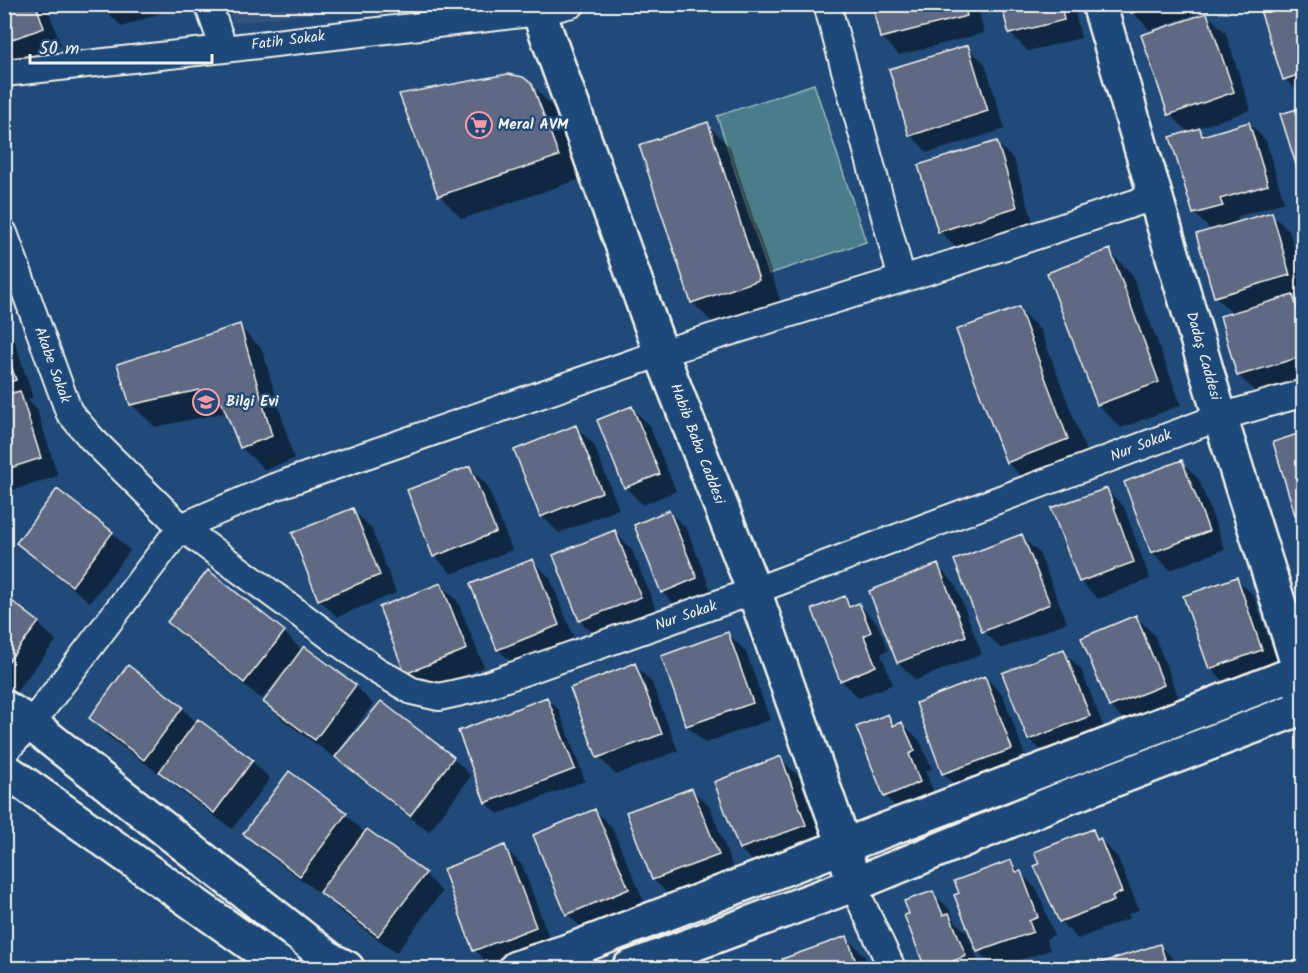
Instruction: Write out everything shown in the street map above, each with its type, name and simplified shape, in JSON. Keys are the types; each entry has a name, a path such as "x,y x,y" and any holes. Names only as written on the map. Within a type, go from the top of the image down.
{"street":[{"path":"208,4 224,49"},
{"name":"Fatih Sokak","path":"4,73 224,49 572,4"},
{"path":"827,4 902,279"},
{"name":"Dadaş Caddesi","path":"1100,4 1220,417 1302,671 1303,708"},
{"name":"Habib Baba Caddesi","path":"537,8 661,353 754,591 844,845 853,885"},
{"path":"4,752 18,716 181,527 274,487 661,353 902,279 1156,196"},
{"name":"Akabe Sokak","path":"4,233 69,412 92,440 181,527"},
{"name":"Nur Sokak","path":"181,527 376,670 412,691 439,697 475,689 754,591 1220,417 1304,393"},
{"path":"516,969 1302,671"},
{"path":"629,969 853,885 1058,801 1303,708"},
{"path":"18,716 331,960 347,969"},
{"path":"4,769 285,969"},
{"path":"853,885 892,969"}],"shaded area":[{"path":"228,4 382,4 382,5 233,23"}],"green space":[{"path":"814,84 866,242 769,274 717,116"}],"building":[{"path":"4,4 36,4 44,28 4,42"},
{"path":"872,4 964,4 967,16 880,38"},
{"path":"1001,4 1061,4 1064,20 1009,34"},
{"path":"1128,4 1156,4 1131,13"},
{"path":"1258,4 1304,4 1304,73 1283,80"},
{"path":"1207,13 1234,92 1168,115 1141,35"},
{"path":"968,45 988,111 909,136 889,69"},
{"name":"Meral AVM","path":"508,74 523,77 532,84 559,156 438,196 399,94"},
{"path":"1304,107 1304,176 1300,177 1280,114"},
{"path":"708,122 759,280 691,303 639,145"},
{"path":"1249,122 1268,185 1220,199 1223,206 1193,214 1170,137 1200,128 1202,136"},
{"path":"997,141 1017,207 938,232 918,165"},
{"path":"1272,212 1290,275 1214,297 1196,234"},
{"path":"1110,249 1159,382 1097,405 1047,273"},
{"path":"1293,295 1304,332 1304,356 1237,376 1220,316"},
{"path":"1019,307 1068,439 1006,463 956,330"},
{"path":"240,324 272,436 240,448 222,403 199,390 130,405 117,364"},
{"path":"4,344 16,380 4,384"},
{"path":"20,391 41,458 4,470 4,395"},
{"path":"632,406 660,474 624,488 597,420"},
{"path":"576,425 602,492 540,517 514,450"},
{"path":"1304,432 1304,512 1295,515 1273,442"},
{"path":"1182,460 1209,531 1151,553 1124,482"},
{"path":"470,466 496,532 433,557 407,490"},
{"path":"1107,488 1134,562 1079,582 1051,508"},
{"path":"57,489 113,532 72,586 16,543"},
{"path":"353,508 380,575 318,600 292,533"},
{"path":"669,510 697,578 661,593 634,525"},
{"path":"615,530 641,597 579,621 553,555"},
{"path":"1022,534 1050,604 982,632 954,560"},
{"path":"533,559 559,625 497,650 470,584"},
{"path":"938,564 966,636 897,663 869,591"},
{"path":"208,570 285,631 244,683 167,622"},
{"path":"1237,577 1262,650 1209,669 1183,596"},
{"path":"441,583 467,649 405,674 379,607"},
{"path":"4,595 39,622 4,667"},
{"path":"845,596 849,607 859,603 871,632 864,636 876,666 840,681 812,609"},
{"path":"1136,615 1164,685 1109,707 1081,638"},
{"path":"728,632 753,703 686,726 661,656"},
{"path":"304,646 356,685 315,740 263,702"},
{"path":"1064,649 1090,716 1028,740 1002,673"},
{"path":"635,663 662,734 597,758 570,688"},
{"path":"128,665 183,707 144,760 89,718"},
{"path":"985,676 1012,749 942,774 916,703"},
{"path":"547,697 575,769 485,803 458,731"},
{"path":"381,701 454,757 410,816 335,757"},
{"path":"888,714 893,726 902,722 915,751 909,754 920,782 884,797 856,727"},
{"path":"198,719 253,760 214,813 159,772"},
{"path":"781,756 806,825 739,849 714,782"},
{"path":"289,771 347,813 300,876 243,834"},
{"path":"692,788 719,855 652,880 626,812"},
{"path":"595,809 629,889 566,915 533,835"},
{"path":"367,829 426,873 378,936 319,892"},
{"path":"1093,829 1097,840 1100,838 1122,892 1112,896 1114,901 1059,922 1034,866 1039,864 1034,852"},
{"path":"505,845 536,927 473,951 443,869"},
{"path":"1011,860 1016,872 1021,871 1038,917 1029,921 1033,932 977,952 954,895 959,893 954,881"},
{"path":"933,891 943,915 949,913 966,956 935,968 925,968 904,915 909,914 904,901"},
{"path":"847,936 858,968 785,968 782,959"},
{"path":"1160,944 1168,968 1101,968 1100,963"}],"place":[{"name":"Meral AVM","path":"479,125"},
{"name":"Bilgi Evi","path":"206,402"}]}
